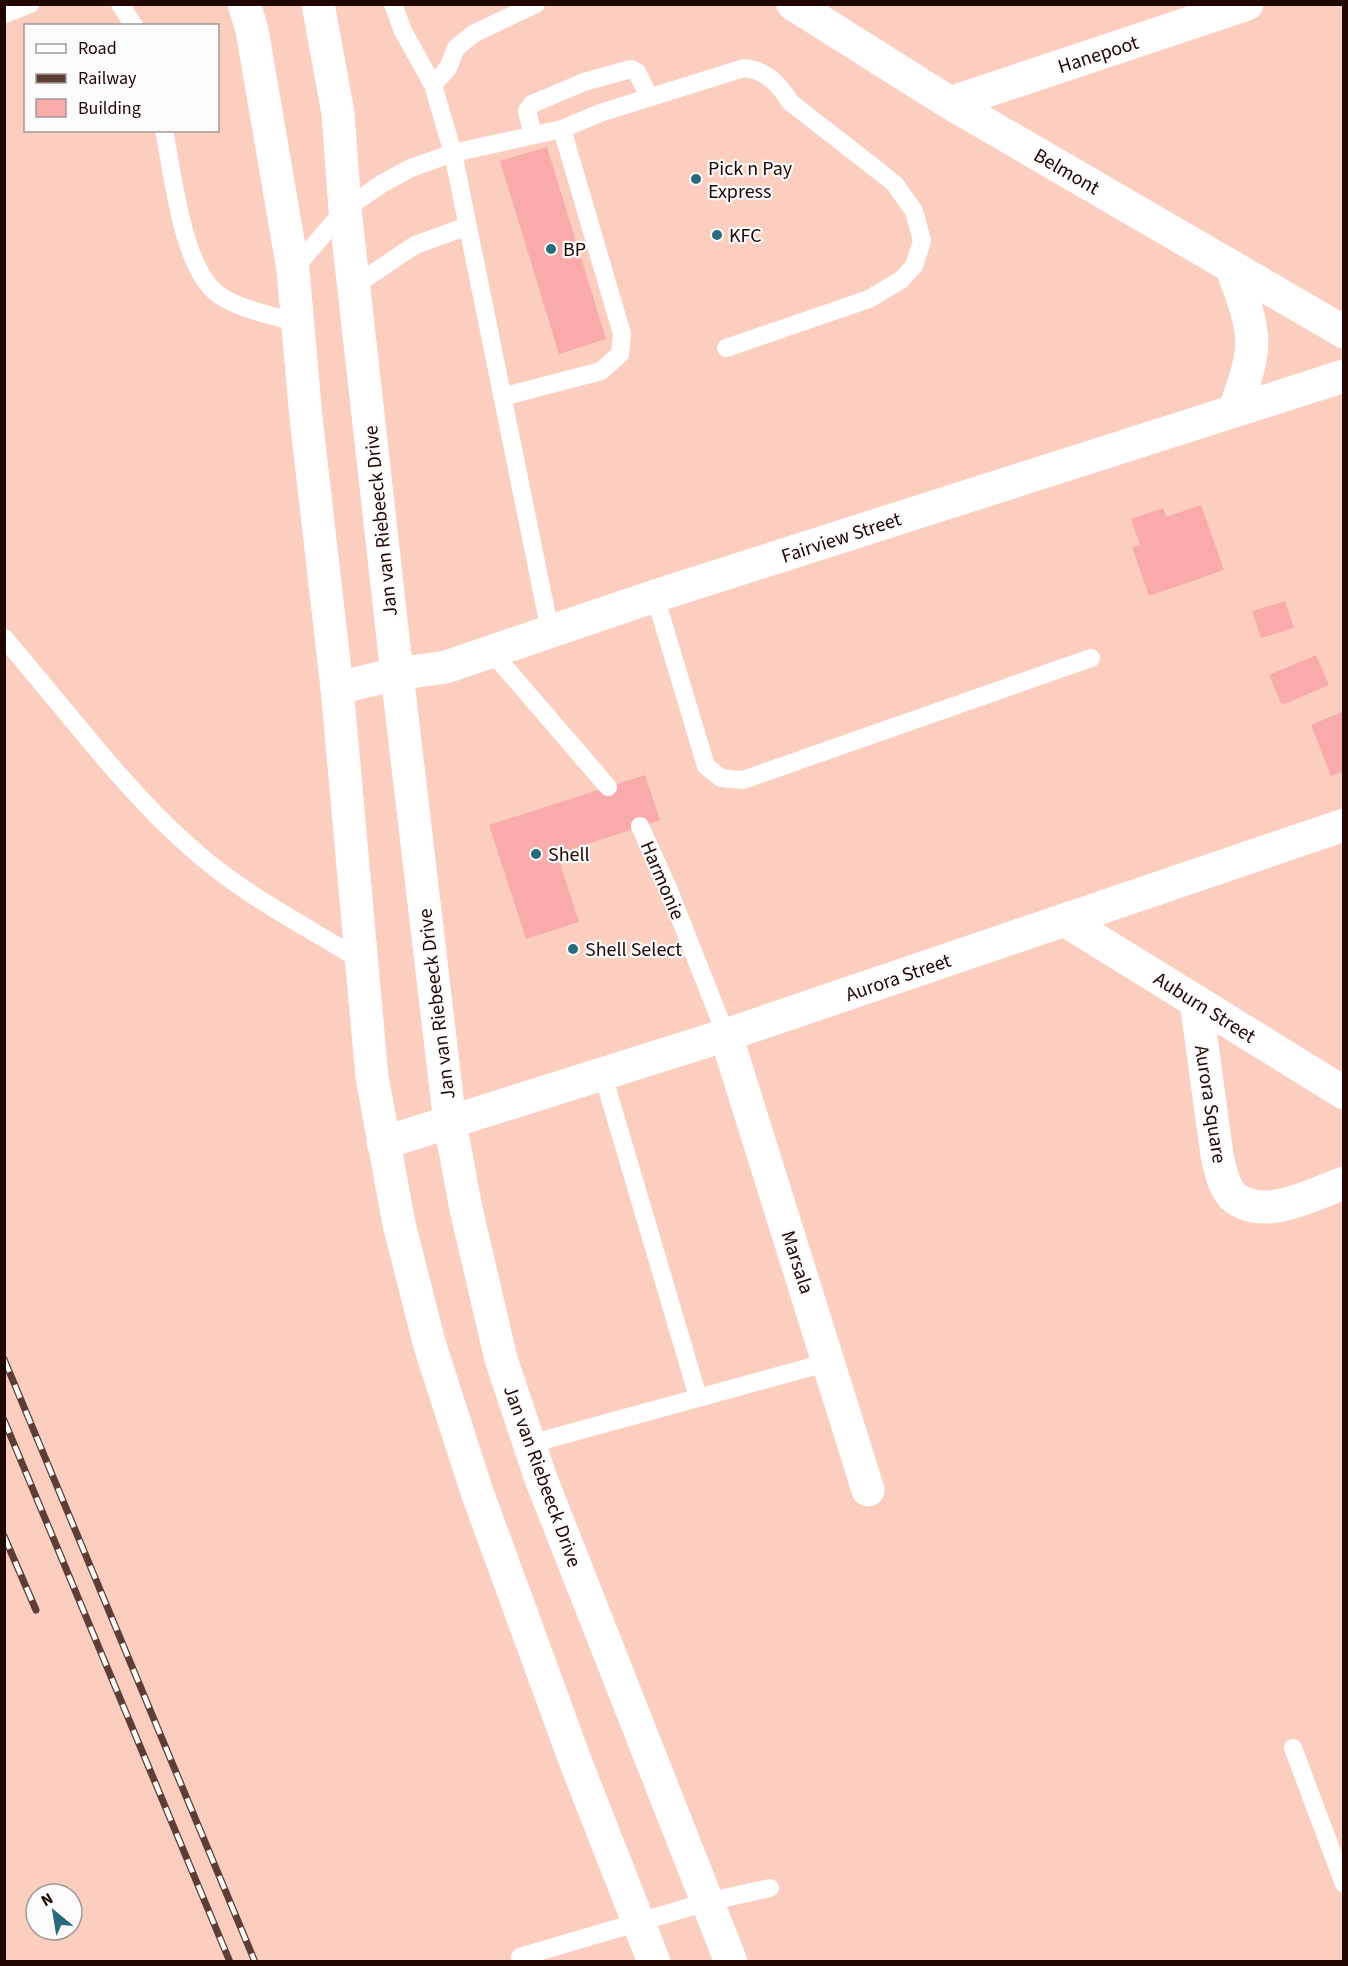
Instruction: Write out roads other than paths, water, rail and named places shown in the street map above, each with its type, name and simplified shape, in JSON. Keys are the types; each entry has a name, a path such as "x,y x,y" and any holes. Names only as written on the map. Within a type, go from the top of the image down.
{"street":[{"path":"244,4 252,30 293,270 337,688 372,1077 399,1224 430,1346 454,1422 576,1763 654,1962"},
{"name":"Jan van Riebeeck Drive","path":"318,4 338,113 345,210 450,1123 466,1209 501,1359 530,1444 730,1962"},
{"name":"Belmont","path":"793,4 950,103 1344,332"},
{"name":"Hanepoot","path":"950,103 1247,4"},
{"path":"1231,266 1249,315 1254,339 1250,368 1234,411"},
{"name":"Fairview Street","path":"337,688 398,674 446,667 655,596 1344,376"},
{"name":"Aurora Street","path":"383,1143 726,1035 1344,825"},
{"name":"Auburn Street","path":"1066,921 1344,1093"},
{"name":"Aurora Square","path":"1196,1001 1217,1155 1224,1179 1234,1198 1257,1207 1287,1204 1344,1184"},
{"name":"Marsala","path":"726,1035 830,1362 868,1490"}],"lane":[{"path":"4,14 30,4"},
{"path":"120,4 133,24"},
{"path":"393,4 403,31 433,85 453,153 550,631"},
{"path":"433,85 448,68 456,48 473,34 536,4"},
{"path":"293,270 345,210 383,183 411,168 453,153 562,129 600,113 744,68 758,69 780,86 789,102 894,183 914,211 922,241 914,266 901,280 869,299 726,348"},
{"path":"533,135 527,111 532,104 594,79 631,69 638,72 650,97"},
{"path":"502,397 601,371 620,354 622,334 562,129"},
{"path":"164,132 189,252 202,279 218,294 240,305 297,323"},
{"path":"354,286 415,245 468,226"},
{"path":"655,596 706,766 721,778 743,780 1091,658"},
{"path":"4,638 133,789 190,848 244,887 362,961"},
{"path":"491,651 608,787"},
{"name":"Harmonie","path":"640,826 668,888 726,1035"},
{"path":"603,1075 698,1397"},
{"path":"530,1444 830,1362"},
{"path":"1293,1748 1344,1884"},
{"path":"519,1957 707,1902 770,1888"}],"railway":[{"path":"4,1359 255,1962"},
{"path":"4,1420 230,1962"},
{"path":"4,1536 36,1610"}],"place":[{"name":"Pick n Pay Express","path":"696,179"},
{"name":"KFC","path":"717,235"},
{"name":"BP","path":"551,249"},
{"name":"Shell","path":"536,854"},
{"name":"Shell Select","path":"573,949"}]}
